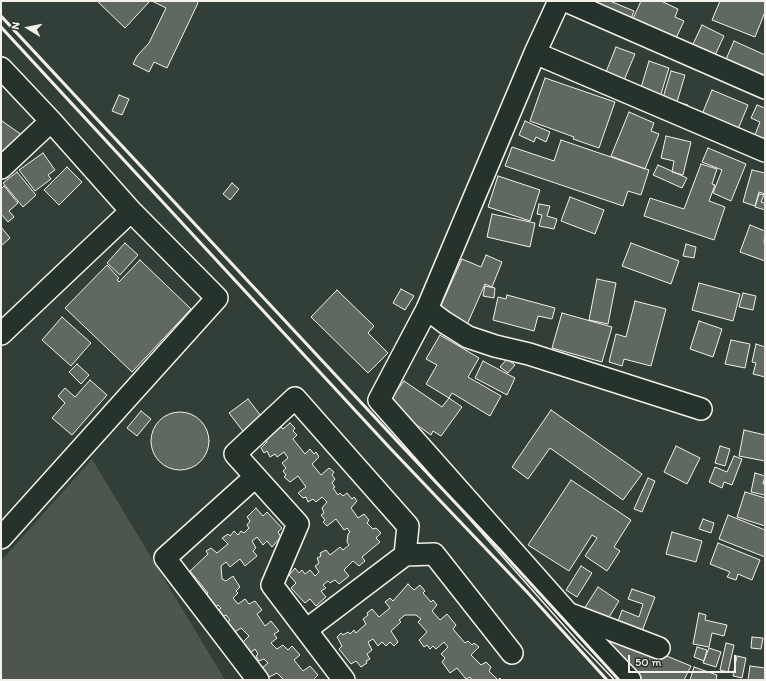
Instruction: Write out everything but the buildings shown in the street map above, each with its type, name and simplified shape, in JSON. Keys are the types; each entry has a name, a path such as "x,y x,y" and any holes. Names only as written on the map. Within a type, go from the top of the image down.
{"street":[{"path":"559,1 535,53 427,309 379,400 588,636 630,680"},
{"path":"566,1 765,88"},
{"path":"535,53 765,151"},
{"path":"1,69 51,121 131,211 217,298 1,538"},
{"path":"1,168 51,121"},
{"path":"1,334 131,211"},
{"path":"427,309 468,337 495,346 529,354 701,409"},
{"path":"344,680 272,585 298,524 235,454 295,398 408,526 405,555"},
{"path":"255,477 165,558 258,680"},
{"path":"306,630 405,555 434,554 512,653"},
{"path":"568,613 659,648"}],"shaded area":[{"path":"92,459 225,680 1,680 1,561"}],"railway":[{"path":"1,16 500,550 619,680"},
{"path":"1,27 389,447 528,593 607,680"}]}
